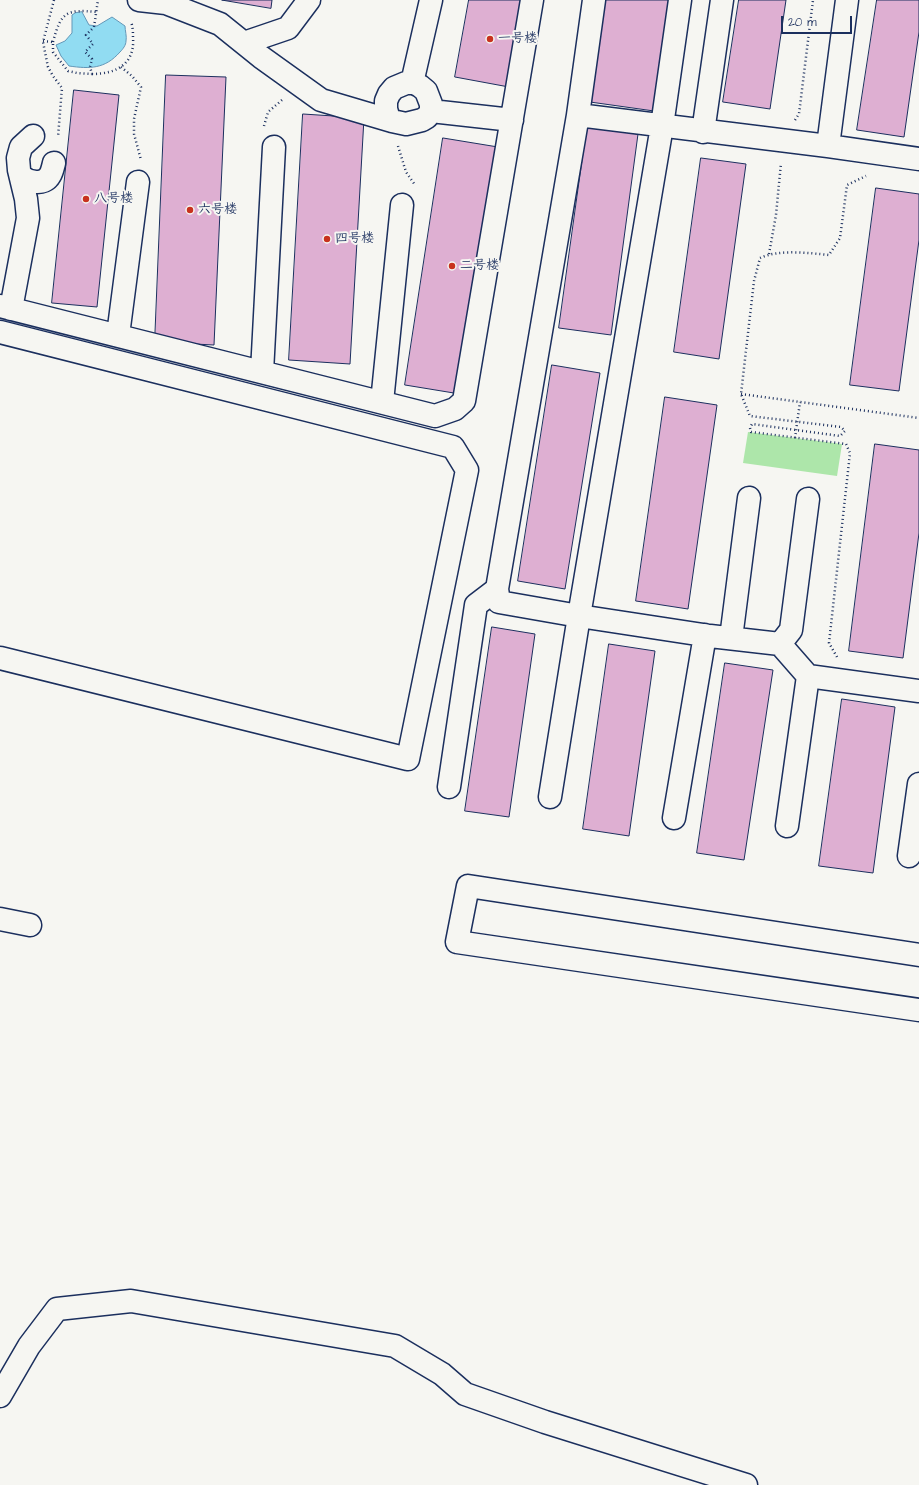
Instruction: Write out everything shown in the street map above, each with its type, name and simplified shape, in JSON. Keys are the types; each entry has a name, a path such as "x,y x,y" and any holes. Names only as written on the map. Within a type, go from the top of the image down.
{"street":[{"path":"244,43 288,28 309,0"},
{"path":"412,83 431,0"},
{"path":"33,136 21,147 18,158 28,218 6,307 435,416 455,409 464,401 532,0"},
{"path":"594,0 578,115 497,589 499,602 705,635 780,644 808,676 919,691"},
{"path":"550,798 579,616 662,126 680,0"},
{"path":"703,132 722,0"},
{"path":"828,146 847,0"},
{"path":"134,9 166,4 178,4 220,24 321,100 398,122 413,123 427,117 431,104 426,91 420,86 412,83 406,83 394,88 389,94 386,101 388,116 398,122"},
{"path":"430,111 512,120"},
{"path":"578,115 703,132 828,146 919,159"},
{"path":"262,372 274,147"},
{"path":"21,176 27,181 43,181 49,177 56,153"},
{"path":"118,335 138,182"},
{"path":"382,402 402,204"},
{"path":"0,332 453,447 467,470 408,759 0,658"},
{"path":"730,638 749,498"},
{"path":"780,644 791,630 808,499"},
{"path":"448,787 476,605 497,589"},
{"path":"674,818 705,635"},
{"path":"787,826 808,676"},
{"path":"909,856 919,784"},
{"path":"919,955 468,886 457,942 919,1010"},
{"path":"0,919 30,926"},
{"path":"0,1396 29,1346 57,1309 131,1301 395,1346 442,1374 464,1394 545,1422 746,1485"}],"path":[{"path":"54,0 43,41 48,67 62,88 56,153"},
{"path":"92,74 90,67 92,59 85,52 93,44 86,34 94,27 98,0"},
{"path":"97,12 83,10 72,11 61,19 53,42 53,52 68,71 76,73 102,74 114,71 121,67 129,58 133,49 132,24 134,9"},
{"path":"43,41 53,42"},
{"path":"121,67 132,76 141,87 134,118 134,134 141,159 138,182"},
{"path":"274,147 263,130 268,112 287,97 307,90"},
{"path":"398,122 398,144 406,172 416,188 402,204"},
{"path":"840,662 829,643 850,453 846,444 751,432 750,428 752,424 840,436 845,431 841,426 750,416 741,394 754,281 760,258 768,254 807,253 829,255 840,238 847,185 873,173"},
{"path":"741,394 919,418"},
{"path":"795,438 800,402"}],"green space":[{"path":"748,432 842,444 837,476 743,463"}],"water":[{"path":"82,12 89,25 97,26 112,17 125,26 126,39 124,47 114,58 103,65 90,67 69,66 61,56 56,45 65,41 72,33 72,15"}],"building":[{"path":"222,0 272,0 271,8"},
{"name":"一号楼","path":"469,0 525,0 509,87 455,77"},
{"path":"605,0 670,0 654,111 590,102"},
{"path":"739,0 786,0 770,109 723,102"},
{"path":"877,0 919,0 919,32 904,137 857,130"},
{"name":"六号楼","path":"166,75 226,77 214,345 155,342"},
{"name":"八号楼","path":"74,90 119,95 97,307 52,303"},
{"name":"四号楼","path":"303,114 364,118 350,364 289,360"},
{"path":"587,127 638,134 611,335 559,328"},
{"name":"二号楼","path":"443,138 498,147 460,394 405,385"},
{"path":"701,158 746,164 719,359 674,352"},
{"path":"876,188 919,194 919,240 899,391 850,385"},
{"path":"552,365 600,373 565,589 518,581"},
{"path":"665,397 717,405 688,609 636,601"},
{"path":"875,444 919,450 919,533 903,658 849,651"},
{"path":"492,627 535,634 509,817 465,811"},
{"path":"609,644 655,651 629,836 583,829"},
{"path":"725,663 773,670 744,860 697,853"},
{"path":"842,699 895,707 873,873 819,866"}],"place":[{"name":"一号楼","path":"490,39"},
{"name":"八号楼","path":"86,199"},
{"name":"六号楼","path":"190,210"},
{"name":"四号楼","path":"327,239"},
{"name":"二号楼","path":"452,266"}]}
